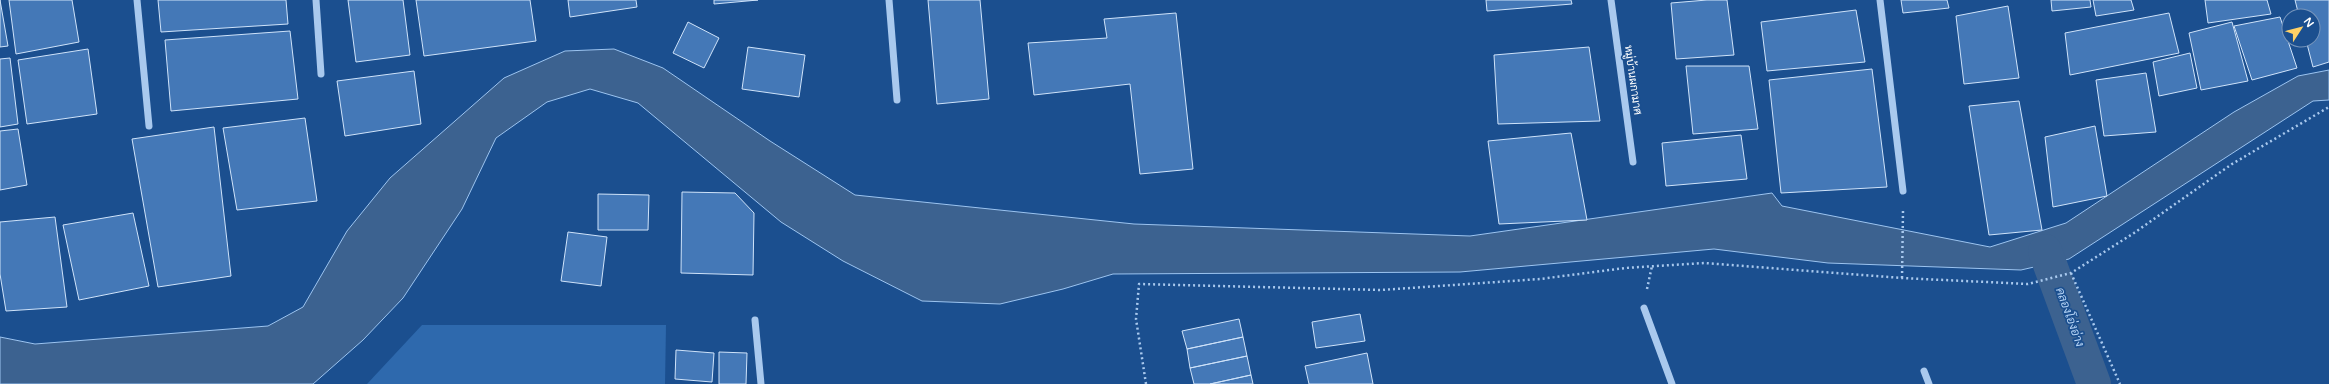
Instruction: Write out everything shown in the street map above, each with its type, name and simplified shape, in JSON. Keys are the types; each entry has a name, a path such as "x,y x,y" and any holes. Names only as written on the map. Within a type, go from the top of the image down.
{"street":[{"path":"137,0 149,126"},
{"path":"316,0 321,74"},
{"path":"889,0 897,100"},
{"name":"หมู่บ้านผกามาศ","path":"1611,0 1633,162"},
{"path":"1880,0 1903,190"},
{"path":"1644,308 1672,384"},
{"path":"755,320 761,384"},
{"path":"1924,371 1929,384"}],"path":[{"path":"1146,384 1136,319 1139,284 1381,290 1540,279 1652,266 1704,263 1902,278 2028,284 2071,273 2134,233 2232,164 2329,107"},
{"path":"1902,278 1903,190"},
{"path":"1646,290 1652,266"},
{"path":"2071,273 2120,384"}],"shaded area":[{"path":"614,49 663,68 770,141 855,195 1134,224 1470,236 1772,193 1782,206 1990,247 2066,223 2234,112 2298,76 2329,70 2329,100 2313,101 2069,259 2021,270 1828,263 1714,249 1460,272 1113,274 1063,289 1000,304 922,301 843,261 781,222 638,103 590,89 547,102 496,138 462,209 403,298 363,340 313,384 0,384 0,337 35,344 268,326 303,307 347,231 390,178 504,78 565,51"},
{"path":"422,325 666,325 665,384 367,384"}],"building":[{"path":"0,0 8,46 0,47"},
{"path":"9,0 72,0 79,42 16,54"},
{"path":"158,0 286,0 288,24 161,32"},
{"path":"348,0 403,0 410,55 356,62"},
{"path":"416,0 530,0 536,41 424,56"},
{"path":"568,0 636,0 637,7 570,17"},
{"path":"714,0 758,0 714,4"},
{"path":"928,0 980,0 989,99 937,104"},
{"path":"1486,0 1571,0 1572,4 1487,11"},
{"path":"1727,0 1734,55 1676,59 1671,3"},
{"path":"1901,0 1947,0 1949,8 1903,13"},
{"path":"2051,0 2090,0 2091,7 2052,11"},
{"path":"2093,0 2131,0 2134,10 2096,16"},
{"path":"2205,0 2267,0 2271,14 2208,23"},
{"path":"2295,0 2329,0 2329,62 2313,67 2308,48 2321,48 2321,8 2297,8"},
{"path":"2008,6 2019,78 1964,84 1956,16"},
{"path":"1856,10 1865,62 1767,71 1761,22"},
{"path":"1176,13 1193,169 1140,174 1130,84 1034,95 1028,43 1107,38 1104,19"},
{"path":"2169,13 2179,53 2070,75 2065,33"},
{"path":"2280,17 2281,48 2290,48 2297,68 2252,80 2234,26"},
{"path":"688,22 719,38 704,68 673,53"},
{"path":"2232,22 2248,81 2201,90 2189,33"},
{"path":"290,31 298,99 171,111 165,40"},
{"path":"748,47 805,55 799,97 742,89"},
{"path":"1589,47 1600,121 1498,124 1494,55"},
{"path":"88,49 97,114 27,124 18,60"},
{"path":"2190,53 2197,88 2159,96 2153,62"},
{"path":"10,58 18,124 0,127 0,59"},
{"path":"1686,66 1749,66 1758,129 1693,134"},
{"path":"1872,69 1887,187 1781,193 1769,80"},
{"path":"414,71 421,124 345,136 337,81"},
{"path":"2146,73 2156,132 2104,136 2096,80"},
{"path":"2019,101 2042,230 1989,235 1969,106"},
{"path":"305,118 317,201 237,210 223,128"},
{"path":"2095,126 2107,196 2053,207 2045,137"},
{"path":"214,127 231,276 158,287 132,139"},
{"path":"18,129 27,185 0,190 0,131"},
{"path":"1571,133 1587,220 1499,224 1488,141"},
{"path":"1741,135 1747,179 1666,186 1662,143"},
{"path":"682,192 735,193 754,213 753,275 681,273"},
{"path":"598,194 649,195 648,230 598,230"},
{"path":"133,213 149,286 79,300 63,225"},
{"path":"55,217 67,307 6,311 0,274 0,222"},
{"path":"568,232 607,237 601,286 561,281"},
{"path":"1360,314 1365,341 1316,348 1312,322"},
{"path":"1239,319 1243,337 1187,349 1182,331"},
{"path":"1243,337 1247,356 1190,368 1187,349"},
{"path":"676,350 714,353 712,382 675,379"},
{"path":"719,352 747,353 746,384 719,384"},
{"path":"1367,353 1373,384 1309,384 1305,366"},
{"path":"1247,356 1251,375 1210,384 1194,384 1190,368"},
{"path":"1251,375 1253,384 1210,384"}],"waterway":[{"name":"คลองโอ่งอ่าง","path":"2045,251 2094,384"}]}
